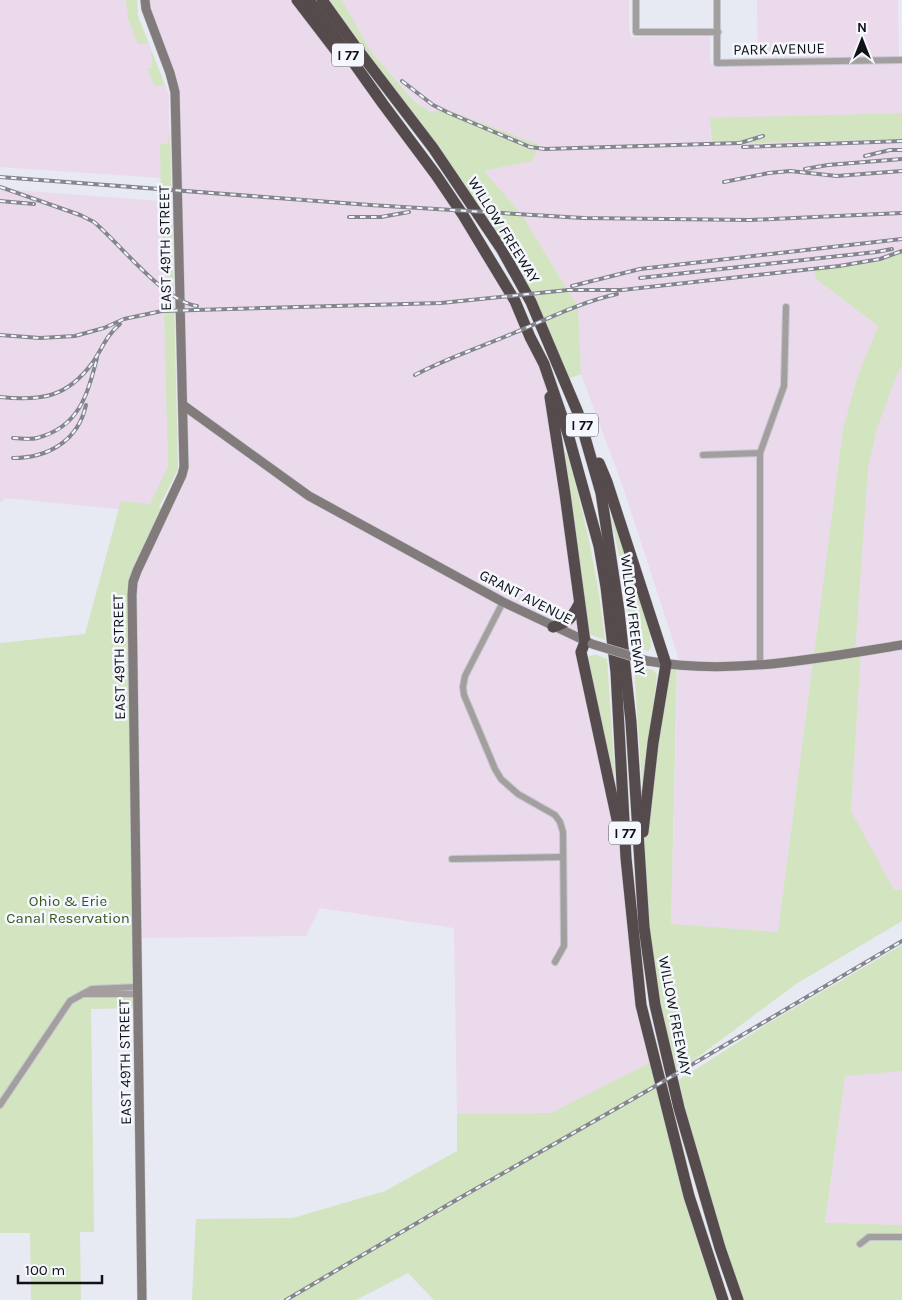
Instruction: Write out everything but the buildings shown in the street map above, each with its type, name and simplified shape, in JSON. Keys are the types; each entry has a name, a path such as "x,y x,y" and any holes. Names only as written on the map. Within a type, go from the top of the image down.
{"highway":[{"path":"297,0 362,83 382,104"},
{"name":"WILLOW FREEWAY","path":"309,0 382,104 464,215 515,302 544,364 568,434 599,546 616,672 626,858 641,1005 689,1196 723,1300"},
{"name":"WILLOW FREEWAY","path":"324,1 354,46 433,148 502,250 530,302 578,413 601,493 619,611 631,722 644,927 654,1005 679,1108 720,1248 738,1300"},
{"path":"544,364 565,494 579,604 588,643 581,652 626,858"},
{"path":"578,413 607,482 666,664 653,742 639,866"},
{"path":"552,627 564,624 571,619 579,604"}],"street":[{"name":"EAST 49TH STREET","path":"142,1300 133,582 182,476 184,467 175,92 170,73 146,9 145,0"},
{"path":"636,0 636,32 718,32 717,0"},
{"name":"PARK AVENUE","path":"718,32 717,63 902,60"},
{"path":"760,664 760,453 784,386 786,307"},
{"name":"GRANT AVENUE","path":"183,405 309,496 503,602 588,643 648,661 708,666 760,664 902,645"},
{"path":"703,455 760,453"},
{"path":"503,602 465,676 464,695 494,769 501,779 518,794 558,818 562,832 564,946 555,962"},
{"path":"452,859 562,857"},
{"path":"0,1105 70,1001 92,989 138,991"},
{"path":"860,1244 869,1237 902,1237"}],"shaded area":[{"path":"0,0 126,0 128,18 149,44 152,68 147,69 155,85 165,85 169,94 169,144 160,144 161,178 0,167"},
{"path":"145,0 297,0 467,221 544,364 585,642 626,858 641,1005 655,1060 551,1113 457,1114 454,928 320,908 306,936 137,938 133,582 182,476 175,92"},
{"path":"342,0 629,0 629,30 631,37 710,36 710,63 717,63 758,62 757,0 898,0 899,60 902,60 902,113 710,119 711,144 902,139 902,251 880,259 814,269 816,279 878,326 857,378 843,429 778,932 671,925 678,656 623,487 581,374 578,307 522,215 484,171 531,161 539,145 488,127 432,113 415,101 370,50"},
{"path":"0,189 160,201 162,243 165,243 166,277 163,278 168,469 146,512 5,498 0,503"},
{"path":"902,335 902,890 894,891 851,812 861,652 841,654 857,450"},
{"path":"902,1071 902,1225 825,1224 845,1075"}],"green space":[{"path":"126,0 137,0 138,16 149,44 138,44 128,18"},
{"path":"323,0 342,0 370,50 414,101 432,113 441,107 539,145 532,161 484,171 522,215 578,307 581,374 565,380 502,250"},
{"path":"149,44 165,85 155,86 147,68 152,68"},
{"path":"902,113 902,139 712,144 710,118"},
{"name":"Ohio & Erie Canal Reservation","path":"170,127 178,469 159,507 165,509 133,582 138,1008 91,1009 94,1232 80,1232 81,1300 31,1300 30,1233 0,1233 0,643 85,634 121,501 150,504 168,467 163,277 166,277 165,244 162,243 162,210 170,210 170,204 161,204 160,144 168,144"},
{"path":"902,251 902,366 897,374 877,428 868,468 855,652 861,651 851,811 894,890 902,890 902,921 796,984 694,1060 671,1073 639,866 666,664 677,665 671,924 778,932 843,429 857,378 878,326 816,279 814,269 880,259"},
{"path":"565,452 574,477 590,546 605,640 589,634"},
{"path":"614,517 650,632 651,646 649,651 633,647 621,564 611,518"},
{"path":"597,655 607,659 615,775 612,775 587,659 589,656"},
{"path":"634,666 653,670 657,675 644,782 642,783"},
{"path":"902,945 902,1071 845,1076 825,1223 902,1225 902,1300 738,1300 674,1083 767,1024"},
{"path":"655,1060 723,1300 434,1300 408,1273 356,1300 192,1300 196,1219 293,1218 385,1191 457,1151 457,1114 551,1113"}],"railway":[{"path":"402,81 433,105 530,147 545,149 740,143 763,136"},
{"path":"743,147 902,141"},
{"path":"865,156 890,150 902,150"},
{"path":"805,169 828,165 902,159"},
{"path":"724,182 790,171 837,176 902,171"},
{"path":"0,177 370,205 583,218 750,220 902,213"},
{"path":"0,187 80,215 94,222 157,283 184,302 197,306"},
{"path":"0,201 34,204"},
{"path":"349,217 381,217 409,212"},
{"path":"572,286 640,269 902,239"},
{"path":"640,278 892,249"},
{"path":"0,335 40,338 75,336 104,328 124,319 162,311 441,303 568,290 622,290 839,266 880,259 902,251"},
{"path":"415,375 564,311 617,294"},
{"path":"0,397 41,397 63,390 83,374 93,362 108,337 120,324"},
{"path":"13,438 37,438 51,433 72,418 85,397 97,358"},
{"path":"13,458 38,455 60,445 69,438 76,428 82,418 86,405"},
{"path":"286,1300 902,941"}]}
